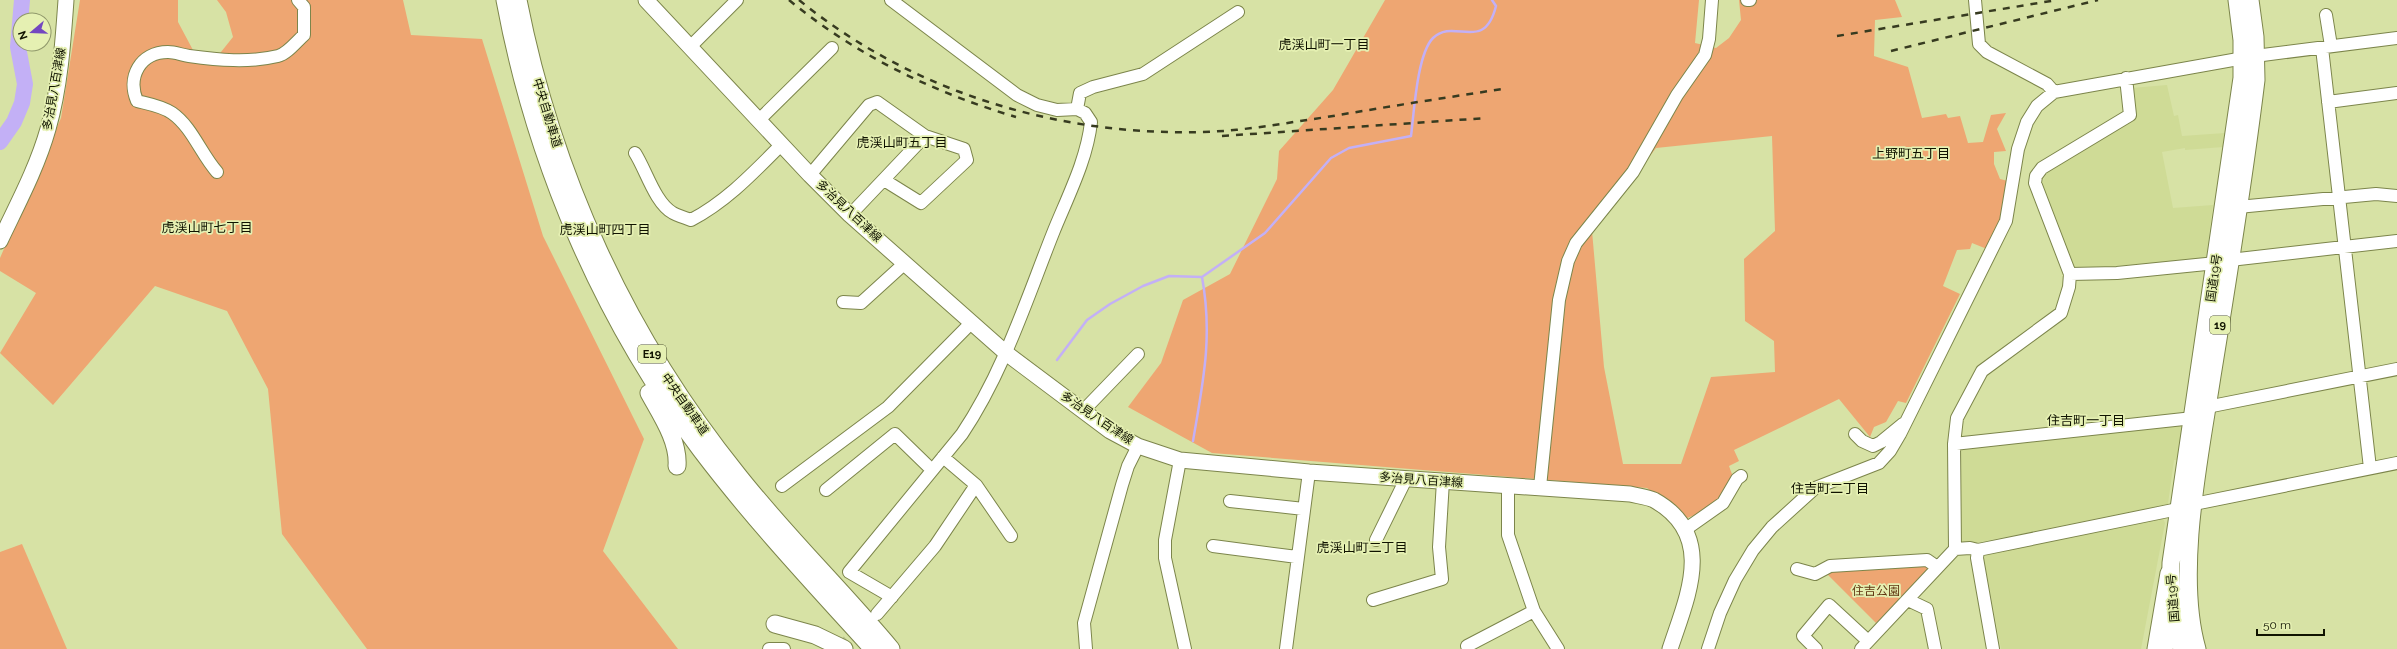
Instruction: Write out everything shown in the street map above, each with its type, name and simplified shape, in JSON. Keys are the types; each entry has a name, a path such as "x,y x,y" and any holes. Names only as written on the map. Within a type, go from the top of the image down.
{"highway":[{"name":"中央自動車道","path":"505,0 520,70 532,112 555,180 587,259 638,356 701,450 755,517 873,649"},
{"name":"中央自動車道","path":"518,0 541,96 568,179 600,255 639,332 685,404 737,475 890,649"},
{"name":"国道19号","path":"2182,649 2174,622 2171,563 2178,509 2193,418 2223,262 2238,207 2256,80 2242,40 2237,0"},
{"name":"国道19号","path":"2197,649 2190,616 2188,575 2194,504 2207,407 2240,99 2248,58 2250,0"},
{"path":"587,259 595,283 610,316 669,430 678,455 677,466"},
{"path":"775,624 815,635 844,649"}],"main road":[{"name":"多治見八百津線","path":"0,241 28,179 48,129 61,66 66,0"},
{"name":"多治見八百津線","path":"646,0 810,175 850,215 1006,353 1083,411 1110,430 1138,446 1180,460 1309,472 1630,494 1654,500 1686,529"},
{"path":"1670,649 1691,583 1694,561 1691,544 1686,529"},
{"path":"2155,649 2161,604 2171,563"},
{"path":"2165,649 2184,597 2188,575"}],"street":[{"path":"217,172 205,158 188,130 173,114 137,101 132,88 133,79 140,64 150,56 168,52 231,60 258,60 280,56 304,35 304,7 298,0"},
{"path":"690,48 736,0"},
{"path":"891,0 1017,95 1057,110 1077,109 1085,113 1091,122 1090,132 1076,175 1006,353 977,412 943,457 849,572 892,597"},
{"path":"1540,488 1562,281 1576,243 1633,172 1677,96 1705,55 1709,39 1712,0"},
{"path":"1974,0 1979,44 1987,52 2047,84 2054,92"},
{"path":"1077,109 1080,93 1093,87 1143,74 1238,12"},
{"path":"2326,15 2328,102 2370,468"},
{"path":"1708,649 1720,613 1734,580 1753,550 1772,527 1815,488 1878,463 1890,451 1906,422 2006,220 2018,149 2027,122 2037,106 2054,92 2126,78 2248,58 2397,38"},
{"path":"760,120 832,48"},
{"path":"1955,550 1954,444 1957,418 1982,371 2061,313 2069,287 2070,274 2035,183 2036,176 2042,168 2130,115 2126,78"},
{"path":"2328,102 2397,93"},
{"path":"810,175 869,105 877,102 925,136 964,149 967,160 921,203 884,180"},
{"path":"850,215 925,136"},
{"path":"635,153 643,166 654,192 672,212 691,220 710,210 741,185 782,144"},
{"path":"2238,207 2376,194 2397,196"},
{"path":"2070,274 2116,273 2397,241"},
{"path":"843,302 861,303 905,263"},
{"path":"782,486 888,407 971,323"},
{"path":"1083,411 1138,354"},
{"path":"2207,407 2397,369"},
{"path":"1954,444 2193,418"},
{"path":"1855,434 1867,444 1877,445 1906,422"},
{"path":"826,490 896,434 932,470"},
{"path":"1086,649 1084,624 1124,479 1138,446"},
{"path":"943,457 976,485 1010,536"},
{"path":"1180,460 1165,540 1165,558 1185,649"},
{"path":"2194,504 2397,463"},
{"path":"1286,649 1309,472"},
{"path":"1686,529 1723,503 1737,479 1741,476"},
{"path":"1376,540 1406,479"},
{"path":"1372,600 1442,580 1439,547 1443,481"},
{"path":"877,614 935,546 976,485"},
{"path":"1508,486 1508,535 1534,611 1558,649"},
{"path":"1230,501 1304,509"},
{"path":"1816,649 1803,636 1829,605 1864,645 1908,600 1937,567 1955,550 1970,548 1978,550 2178,509"},
{"path":"1213,546 1297,557"},
{"path":"1978,550 1977,558 1993,649"},
{"path":"1797,569 1815,574 1830,566 1927,560 1937,567"},
{"path":"1908,600 1927,609 1935,649"},
{"path":"1467,646 1534,611"},
{"path":"769,649 784,649"}],"shaded area":[{"path":"2167,85 2174,116 2178,115 2182,136 2225,133 2223,147 2185,150 2185,148 2162,152 2173,208 2213,205 2206,259 2073,269 2041,185 2048,171 2134,120 2131,88"},
{"path":"2183,422 2179,452 2177,460 2174,460 2168,504 1961,546 1957,447"},
{"path":"2163,518 2165,523 2141,649 2001,649 1984,559 1987,553"}],"green space":[{"path":"80,0 178,0 178,22 194,52 217,57 233,37 226,12 217,0 403,0 411,35 482,39 543,236 644,439 603,551 678,649 367,649 282,534 268,389 227,311 155,286 53,405 0,353 36,293 0,271 0,258 61,118"},
{"path":"1385,0 1699,0 1695,43 1716,48 1729,38 1741,20 1739,0 1895,0 1902,17 1875,20 1874,56 1908,67 1922,118 1946,114 1948,118 1960,116 1968,143 1983,142 1991,115 2006,113 1997,129 2006,151 1994,152 1994,164 2000,179 2008,181 2000,221 1987,249 1972,243 1970,249 1957,250 1943,286 1960,294 1906,403 1898,401 1886,422 1874,427 1870,437 1839,399 1734,450 1739,461 1729,466 1733,477 1719,500 1709,508 1685,519 1647,488 1212,453 1128,407 1161,363 1183,300 1230,274 1277,179 1279,151 1333,90","holes":["1772,136 1775,231 1744,259 1745,321 1774,341 1775,372 1711,377 1681,464 1623,464 1604,367 1592,231 1656,148"]},
{"path":"22,544 67,649 0,649 0,552"},
{"name":"住吉公園","path":"1926,564 1929,570 1876,623 1827,574 1831,570"}],"waterway":[{"path":"0,142 14,122 22,103 25,84 18,47 22,0"},
{"path":"1057,360 1087,320 1110,304 1143,286 1169,276 1202,277 1265,233 1331,158 1349,148 1411,136 1417,84 1423,57 1428,46 1433,38 1441,33 1450,31 1476,32 1484,28 1491,20 1496,6 1492,0"},
{"path":"1193,441 1203,379 1207,340 1207,320 1202,277"}],"tunnel":[{"path":"839,649 863,627"}],"railway":[{"path":"789,0 841,38 896,70 955,96 1016,117"},
{"path":"799,0 843,32 889,60 938,83 988,102 1041,116 1094,126 1148,131 1202,132 1233,130 1327,117 1502,89"},
{"path":"1837,36 2057,0"},
{"path":"1891,51 2098,0"},
{"path":"1222,136 1487,118"}],"district":[{"name":"虎渓山町一丁目","path":"1324,44"},
{"name":"虎渓山町五丁目","path":"902,142"},
{"name":"上野町五丁目","path":"1911,153"},
{"name":"虎渓山町七丁目","path":"207,227"},
{"name":"虎渓山町四丁目","path":"605,229"},
{"name":"住吉町一丁目","path":"2086,420"},
{"name":"住吉町二丁目","path":"1830,488"},
{"name":"虎渓山町二丁目","path":"1362,547"}]}
